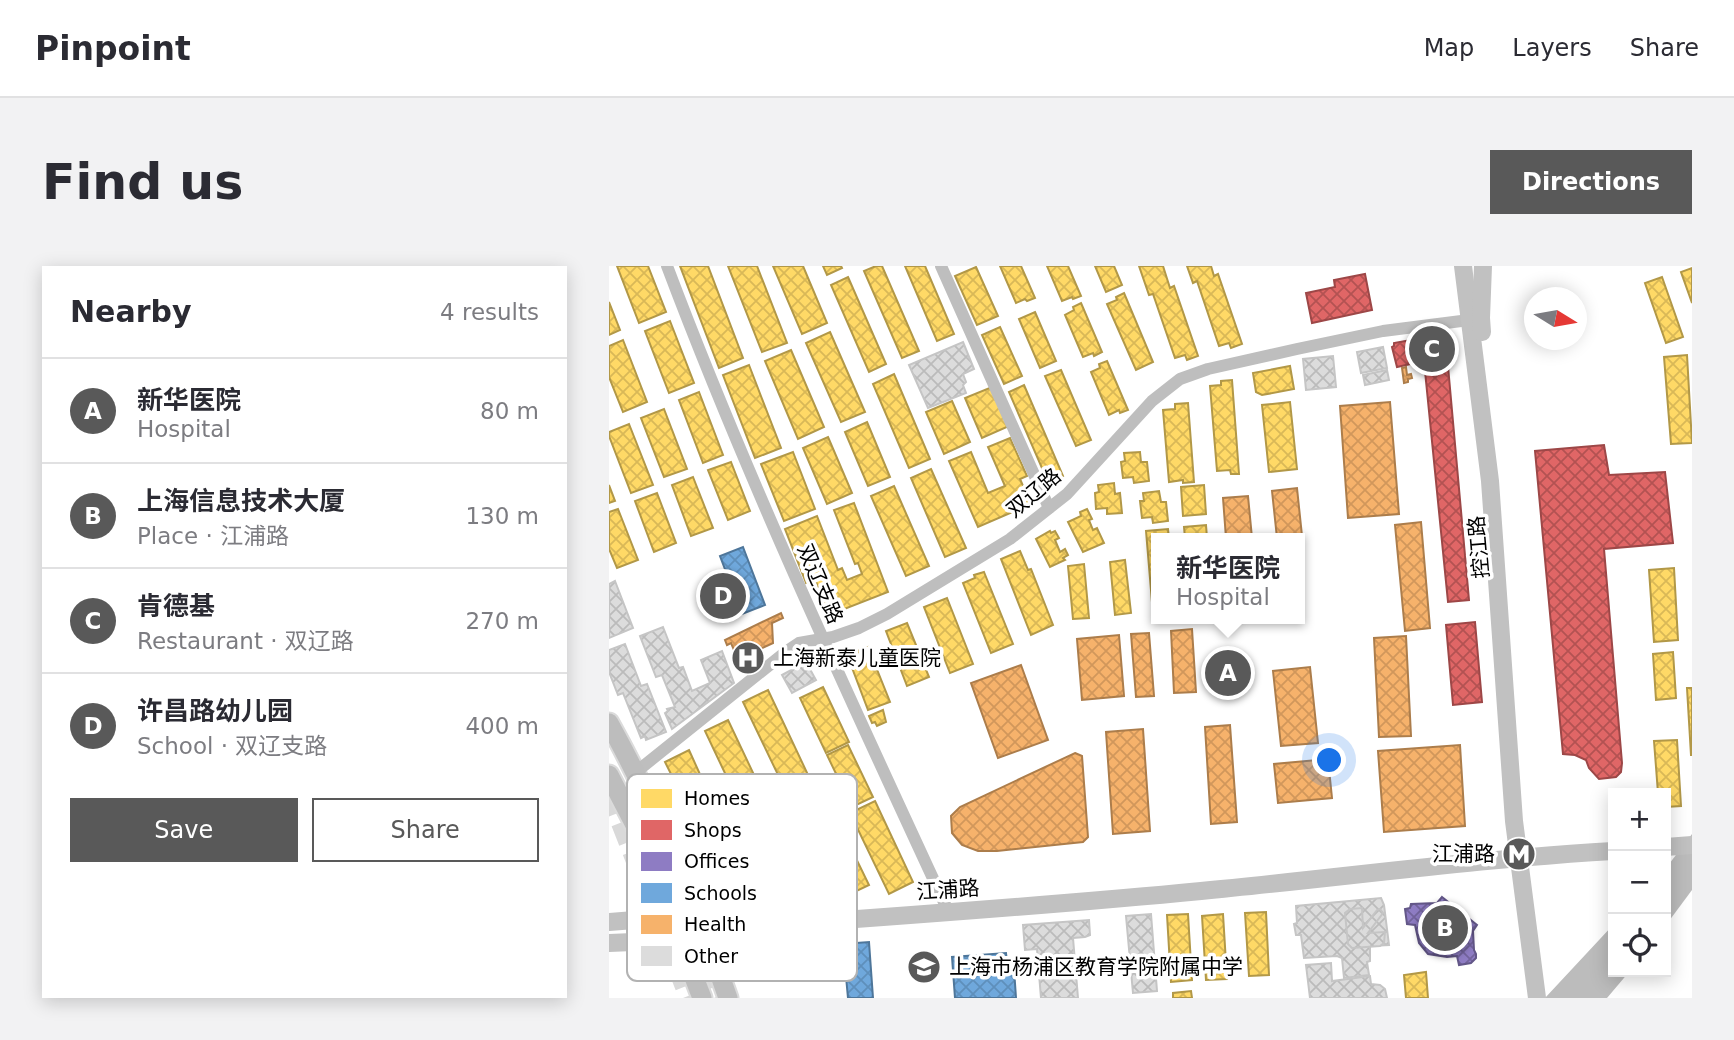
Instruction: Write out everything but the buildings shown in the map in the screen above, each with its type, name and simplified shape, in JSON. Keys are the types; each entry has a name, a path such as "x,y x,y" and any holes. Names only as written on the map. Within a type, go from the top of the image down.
{"main road":[{"name":"控江路","path":"1463,266 1475,319 1490,481 1514,821 1537,998"},
{"name":"控江路","path":"1475,319 1483,266"},
{"path":"609,723 636,772"},
{"path":"609,775 627,810"},
{"name":"江浦路","path":"857,919 1059,905 1608,850"},
{"name":"江浦路","path":"609,922 627,921"},
{"name":"江浦路","path":"609,943 627,942"},
{"path":"696,981 702,998"},
{"path":"722,981 728,998"}],"street":[{"name":"双辽支路","path":"667,266 717,398 822,639 949,913"},
{"path":"941,266 1049,508"},
{"name":"双辽路","path":"636,772 799,643 859,628 887,614 1010,539 1067,494 1152,401 1180,379 1208,369 1383,331 1475,319"}],"shaded area":[{"path":"1692,834 1692,890 1671,918 1671,914 1671,861"},
{"path":"1608,930 1608,977 1625,977 1607,998 1545,998"}],"tunnel":[{"path":"609,794 627,837"},
{"path":"683,981 690,998"},
{"path":"711,981 718,998"}],"place":[{"name":"肯德基","path":"1432,349"},
{"name":"许昌路幼儿园","path":"723,596"},
{"name":"上海新泰儿童医院","path":"748,658"},
{"name":"新华医院","path":"1228,673"},
{"name":"江浦路","path":"1519,854"},
{"name":"上海信息技术大厦","path":"1445,928"},
{"name":"上海市杨浦区教育学院附属中学","path":"924,967"}]}
